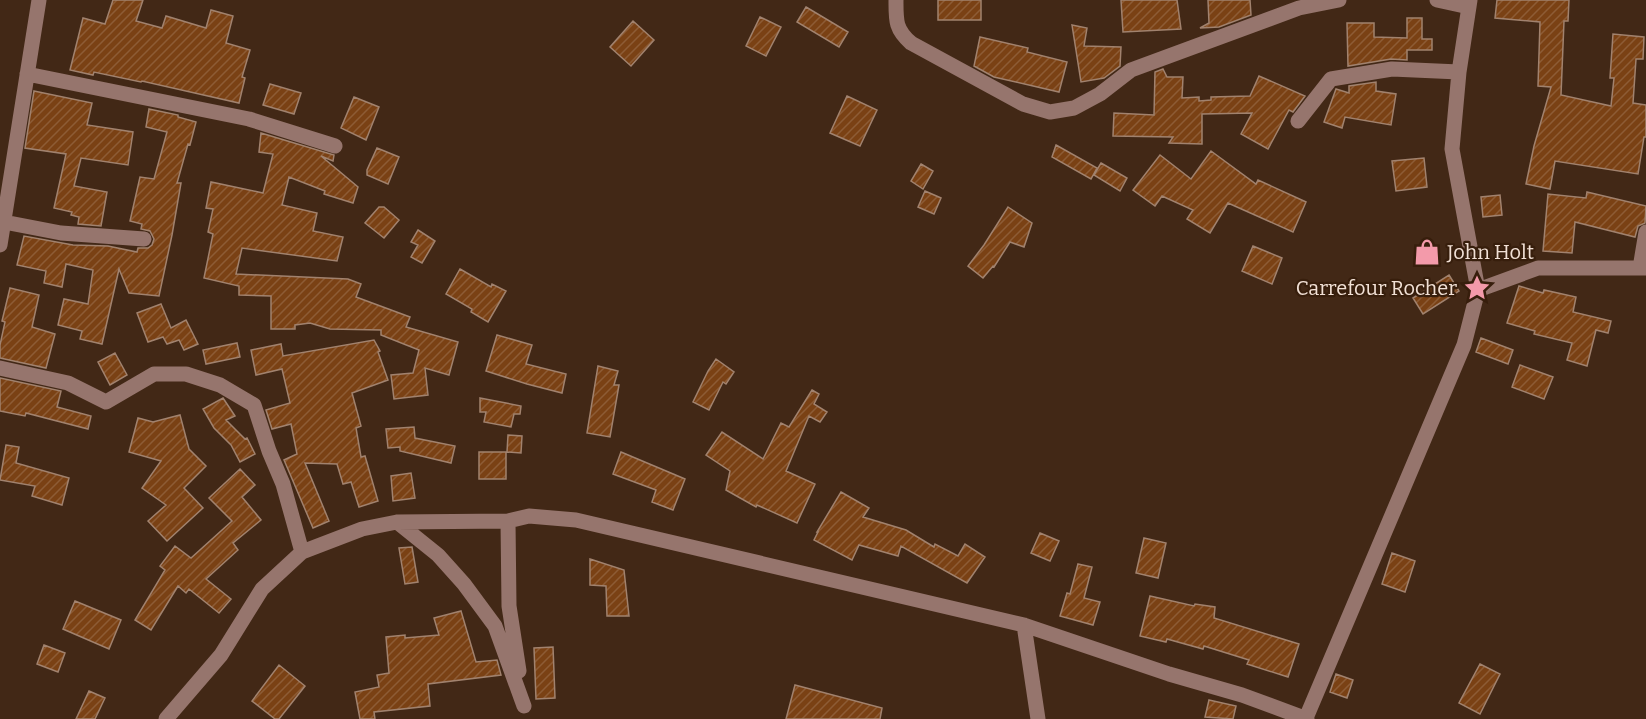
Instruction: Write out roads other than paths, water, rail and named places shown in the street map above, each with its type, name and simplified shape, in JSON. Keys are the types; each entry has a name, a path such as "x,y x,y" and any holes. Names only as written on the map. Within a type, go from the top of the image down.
{"street":[{"path":"0,245 39,0"},
{"path":"896,0 896,21 902,35 911,43 1023,104 1050,112 1074,108 1100,94 1131,70 1299,8 1339,0"},
{"path":"166,719 221,655 262,589 302,552 362,529 398,522 508,520 529,516 576,520 1024,625 1169,674 1242,695 1307,719 1464,345 1478,290 1452,149 1459,72 1469,4 1437,0"},
{"path":"1298,121 1331,79 1392,69 1459,72"},
{"path":"27,74 249,118 335,146"},
{"path":"4,222 61,233 144,239"},
{"path":"1478,290 1538,268 1643,268 1646,232"},
{"path":"0,368 68,383 106,402 154,374 186,374 220,385 254,405 283,484 302,552"},
{"path":"508,520 509,606 524,712"},
{"path":"398,522 438,555 464,584 495,626 524,712"},
{"path":"1024,625 1038,719"}],"place":[{"name":"John Holt","path":"1427,252"},
{"name":"Carrefour Rocher","path":"1477,288"}]}
